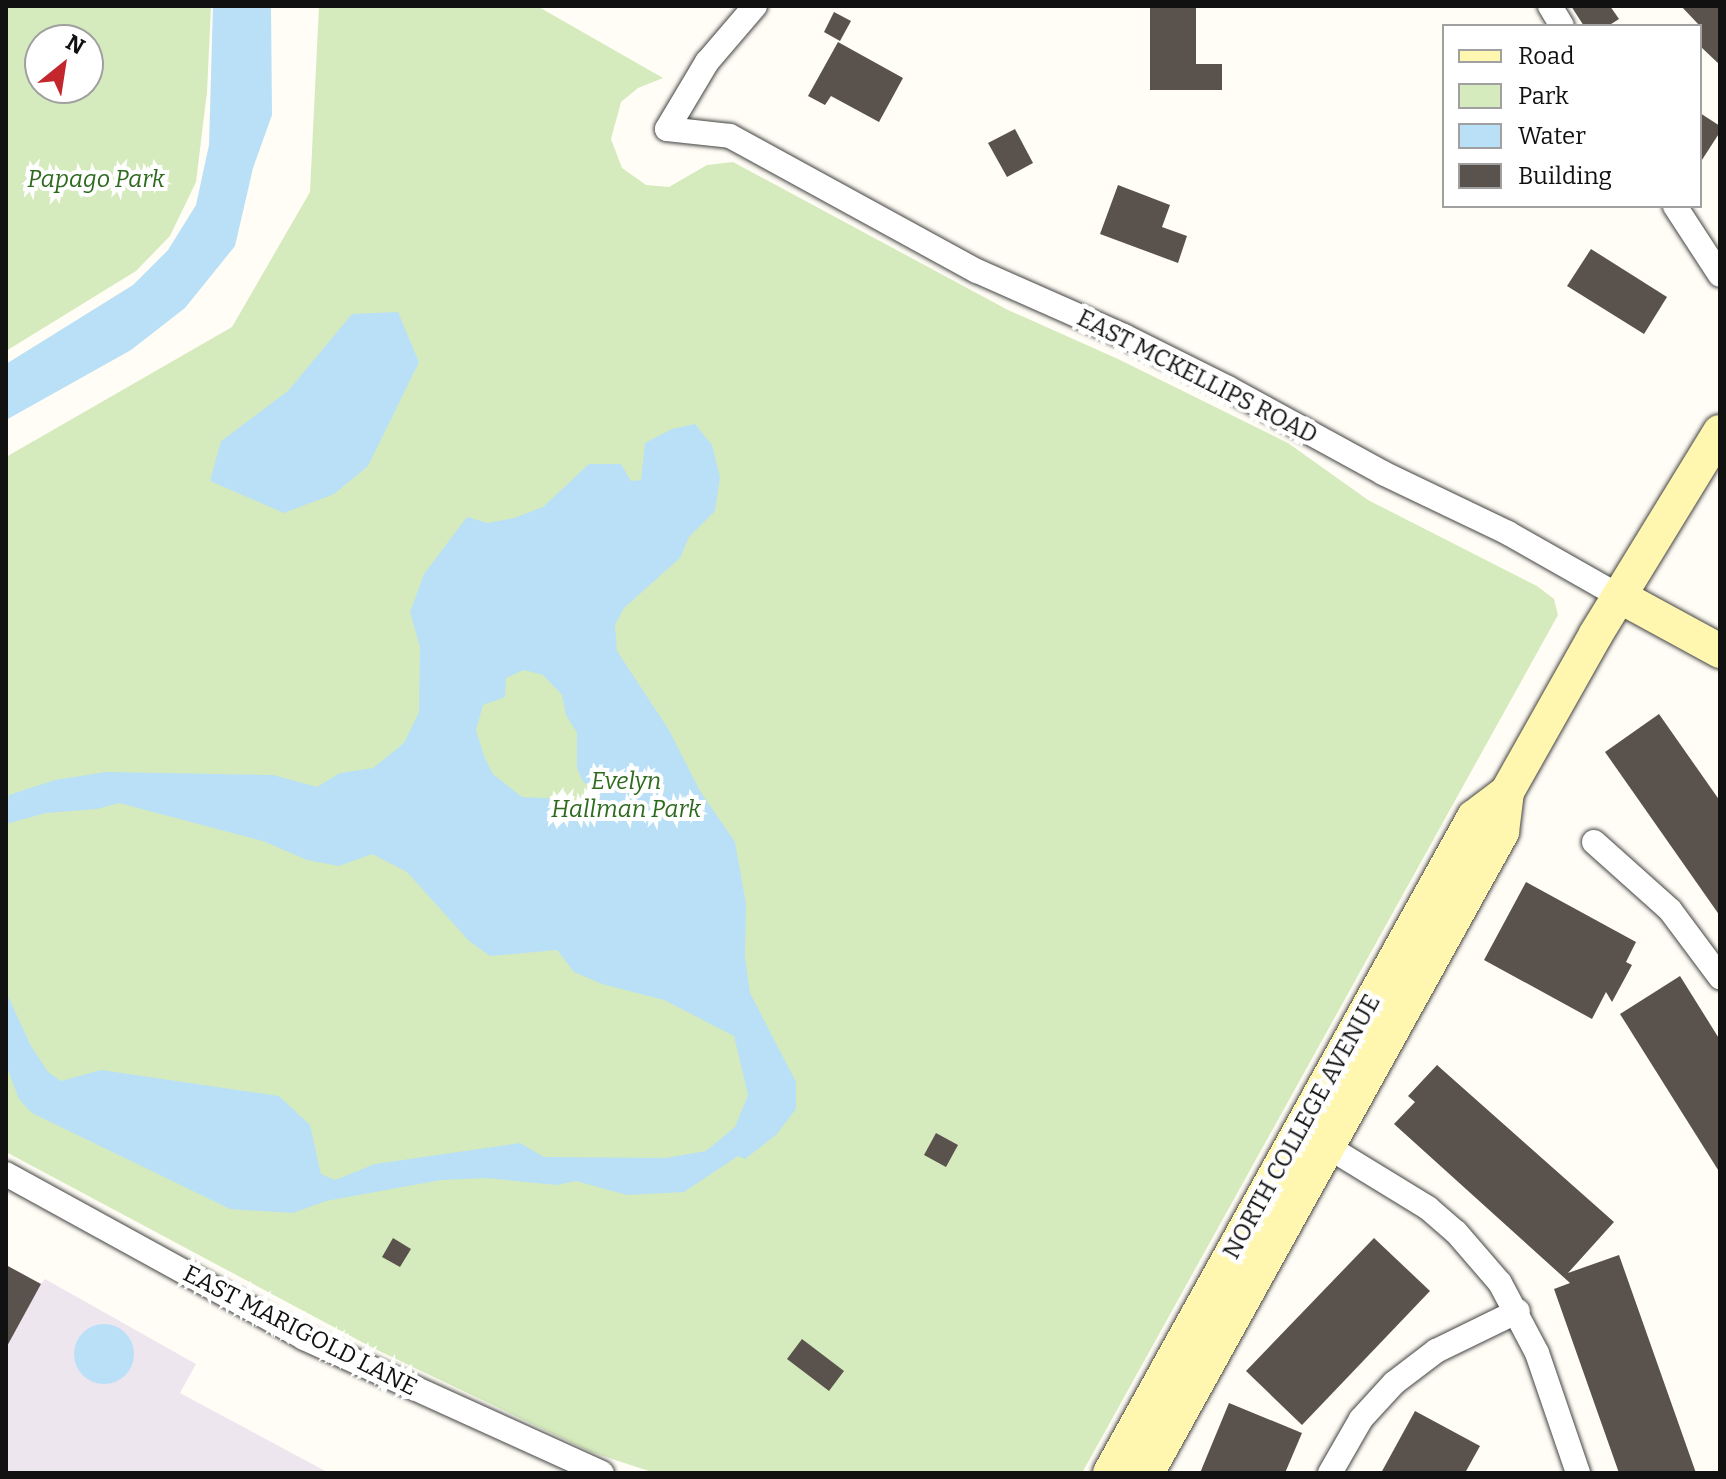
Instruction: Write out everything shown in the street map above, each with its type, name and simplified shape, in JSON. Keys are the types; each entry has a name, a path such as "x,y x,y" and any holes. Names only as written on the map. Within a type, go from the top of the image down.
{"street":[{"name":"EAST MCKELLIPS ROAD","path":"755,6 707,62 667,129 730,136 977,271 1124,336 1215,381 1383,473 1508,533 1720,651"},
{"path":"1550,6 1561,24"},
{"path":"1676,208 1720,275"},
{"name":"NORTH COLLEGE AVENUE","path":"1147,1473 1330,1148 1502,832 1507,792 1619,596 1720,432"},
{"name":"NORTH COLLEGE AVENUE","path":"1110,1473 1474,817 1507,792"},
{"path":"1594,842 1670,910 1720,977"},
{"path":"1330,1148 1406,1193 1456,1232 1500,1283 1518,1311 1537,1353 1578,1473"},
{"name":"EAST MARIGOLD LANE","path":"6,1174 304,1338 382,1376 602,1473"},
{"path":"1330,1473 1361,1419 1394,1383 1436,1351 1518,1311"}],"shaded area":[{"path":"6,1265 41,1284 45,1279 196,1364 180,1393 329,1473 6,1473"}],"green space":[{"name":"Papago Park","path":"6,6 211,6 207,92 196,182 170,236 136,271 6,351"},
{"name":"Evelyn Hallman Park","path":"319,6 537,6 663,78 638,88 621,102 611,139 622,168 646,185 669,187 707,165 733,162 1008,310 1118,359 1288,443 1368,500 1537,586 1554,599 1558,615 1082,1473 655,1473 591,1452 373,1348 6,1152 6,457 232,327 310,192"}],"water":[{"path":"213,6 271,6 272,115 253,168 235,246 185,308 131,350 6,420 6,364 133,285 168,250 196,205 209,145"},
{"path":"398,312 419,362 368,466 334,494 284,513 210,481 221,441 288,391 352,314"},
{"path":"695,424 712,445 720,477 715,511 689,537 680,558 624,608 615,625 617,651 669,730 700,791 735,842 746,904 745,957 750,993 796,1082 796,1109 776,1135 745,1159 738,1156 684,1192 627,1195 576,1181 557,1185 486,1178 441,1180 326,1201 293,1213 230,1209 32,1113 19,1099 6,1065 6,992 31,1046 48,1072 61,1081 101,1070 279,1096 310,1125 321,1174 335,1180 375,1164 520,1143 544,1157 666,1158 706,1151 735,1127 748,1095 734,1036 664,1000 602,984 574,972 557,950 490,956 469,941 407,872 372,854 339,866 307,860 263,841 119,803 97,809 46,813 6,824 9,795 55,780 106,772 273,775 317,787 340,773 373,768 404,743 419,712 420,647 410,612 424,574 467,517 488,523 514,518 543,507 589,464 621,464 631,481 641,480 645,443 672,429","holes":["524,670 543,675 562,695 566,715 577,733 577,768 583,782 601,790 586,811 573,812 560,799 522,797 493,774 484,756 476,730 483,705 505,697 506,678"]},
{"path":"104,1324 115,1326 125,1333 132,1343 132,1365 125,1375 115,1382 104,1384 93,1382 83,1375 76,1365 74,1354 76,1343 83,1333 93,1326"}],"building":[{"path":"1150,6 1196,6 1196,64 1222,64 1222,90 1150,90"},
{"path":"1571,6 1610,6 1619,19 1611,24 1583,24"},
{"path":"1681,6 1720,6 1720,65 1702,48 1702,24 1698,24"},
{"path":"834,12 851,21 840,41 824,32"},
{"path":"838,42 903,78 879,122 831,96 825,105 808,96"},
{"path":"1702,114 1720,126 1720,132 1702,160"},
{"path":"1015,129 1033,163 1007,177 988,143"},
{"path":"1118,185 1170,205 1162,227 1187,236 1178,263 1100,234"},
{"path":"1591,249 1667,297 1644,334 1567,286"},
{"path":"1659,714 1720,801 1720,916 1605,752"},
{"path":"1526,882 1636,942 1626,962 1632,965 1612,1002 1606,992 1592,1019 1484,960"},
{"path":"1680,976 1720,1040 1720,1173 1620,1014"},
{"path":"1437,1065 1614,1222 1568,1273 1619,1255 1696,1473 1619,1473 1554,1289 1570,1283 1394,1124 1415,1102 1408,1096"},
{"path":"936,1133 958,1145 946,1167 924,1155"},
{"path":"393,1238 411,1249 400,1267 382,1257"},
{"path":"1374,1238 1430,1291 1302,1425 1246,1371"},
{"path":"6,1265 41,1284 6,1348"},
{"path":"802,1339 844,1371 829,1391 787,1359"},
{"path":"1229,1403 1302,1433 1285,1473 1200,1473"},
{"path":"1415,1411 1480,1446 1465,1473 1381,1473"}]}
